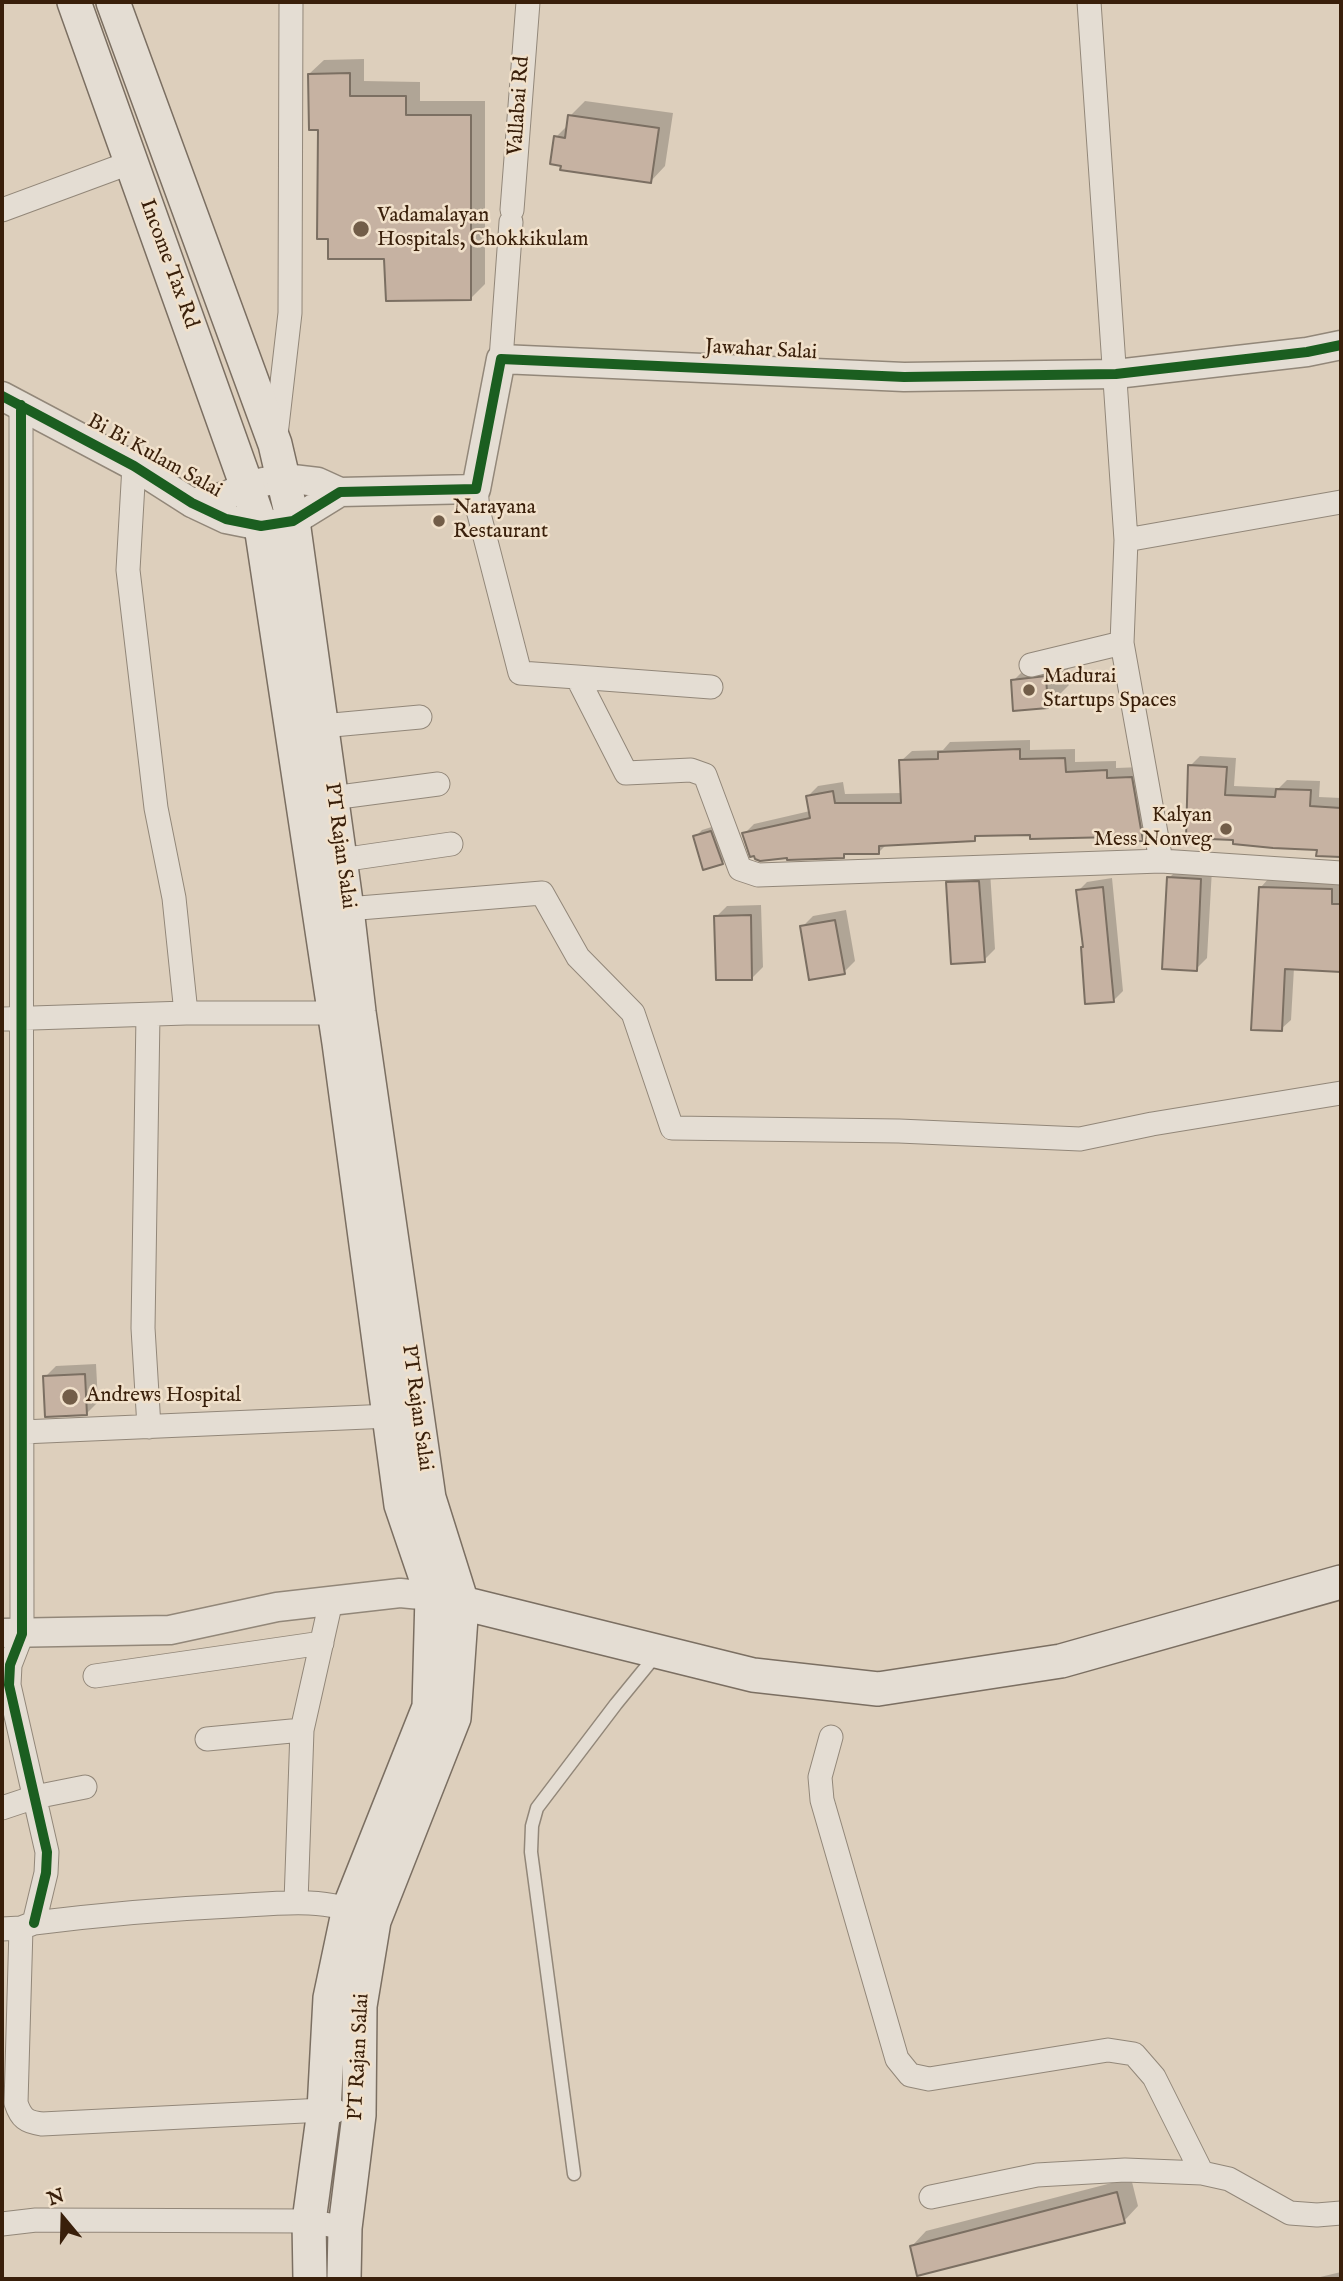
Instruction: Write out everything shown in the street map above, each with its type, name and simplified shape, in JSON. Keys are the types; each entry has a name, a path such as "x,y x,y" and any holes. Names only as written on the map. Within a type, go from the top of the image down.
{"main road":[{"name":"Income Tax Rd","path":"74,2 261,526"},
{"name":"Income Tax Rd","path":"113,2 275,444 293,521"},
{"name":"PT Rajan Salai","path":"293,521 347,909 347,1013"},
{"name":"PT Rajan Salai","path":"261,526 347,1013 383,1266 447,1600 429,1707 362,1914 330,1998 324,2109 309,2221 310,2279"},
{"name":"PT Rajan Salai","path":"383,1266 390,1416 401,1505 447,1600"},
{"path":"447,1600 753,1675 878,1689 1061,1661 1291,1598 1341,1581"},
{"name":"PT Rajan Salai","path":"344,2279 345,2228 359,2115 362,1914"}],"street":[{"path":"275,444 290,313 291,2"},
{"name":"Vallabai Rd","path":"501,359 528,2"},
{"path":"1089,2 1126,540 1122,643 1161,861"},
{"path":"2,210 132,162"},
{"name":"Jawahar Salai","path":"501,359 904,377 1116,374 1307,352 1341,345"},
{"path":"501,359 476,489 478,509 520,673 711,687"},
{"path":"11,401 12,1341 22,1432 12,1471 12,1634 9,1685 47,1852 46,1873 19,1927 16,2103 20,2116 28,2122 55,2123 324,2109 359,2115"},
{"name":"Bi Bi Kulam Salai","path":"11,401 134,466 192,503 226,519 261,526 293,521"},
{"path":"134,466 128,570 156,808 174,898 186,1013"},
{"path":"284,478 317,482 340,492 476,489"},
{"name":"Bi Bi Kulam Salai","path":"192,503 226,496 248,485 284,478"},
{"path":"293,521 340,492"},
{"path":"1126,540 1341,502"},
{"path":"1031,665 1122,643"},
{"path":"578,677 626,773 691,770 705,775 740,869 758,875 1161,861 1341,873"},
{"path":"322,726 420,717"},
{"path":"332,798 438,784"},
{"path":"341,860 451,844"},
{"path":"347,909 542,893 578,957 633,1013 672,1128 899,1131 1080,1139 1152,1124 1341,1093"},
{"path":"11,1019 186,1013 347,1013"},
{"path":"148,1014 143,1328 149,1426"},
{"path":"22,1432 390,1416"},
{"path":"12,1634 170,1630 276,1607 400,1593 447,1600"},
{"path":"296,1902 302,1730 331,1601"},
{"path":"95,1676 321,1643"},
{"path":"208,1740 302,1730"},
{"path":"831,1737 820,1777 822,1800 897,2059 911,2076 929,2079 1108,2050 1134,2054 1154,2077 1202,2172"},
{"path":"2,1808 35,1797 85,1787"},
{"path":"19,1927 130,1911 296,1902 362,1914"},
{"path":"931,2197 1037,2175 1125,2171 1202,2172 1229,2179 1290,2213 1341,2213"},
{"path":"2,2220 309,2221 345,2228"}],"lane":[{"path":"574,2174 531,1852 532,1826 537,1808 660,1651"}],"building":[{"path":"350,73 350,96 406,96 406,115 471,115 471,300 386,301 384,259 328,259 328,239 317,239 318,130 309,130 308,74"},
{"path":"568,115 659,128 651,183 560,170 561,166 550,164 554,136 565,138"},
{"name":"Madurai Startups Spaces","path":"1046,676 1048,708 1013,711 1011,680"},
{"path":"1020,749 1020,759 1065,758 1066,772 1107,770 1107,778 1132,777 1143,841 1114,842 1114,837 1030,839 1030,835 975,836 975,841 879,846 879,854 844,854 844,858 760,861 754,856 750,857 742,833 810,818 806,796 833,791 835,803 901,803 899,760 938,759 938,752"},
{"path":"1188,765 1227,767 1225,795 1275,797 1276,789 1311,790 1310,806 1341,808 1341,857 1316,856 1317,850 1233,844 1233,840 1186,838"},
{"path":"711,831 723,864 703,870 693,836"},
{"path":"1167,877 1201,879 1197,971 1162,969"},
{"path":"979,881 985,962 951,964 946,882"},
{"path":"1103,887 1114,1002 1085,1004 1083,947 1076,890"},
{"path":"1259,887 1332,889 1332,904 1341,904 1341,972 1285,969 1282,1031 1251,1030"},
{"path":"751,915 752,980 716,980 714,916"},
{"path":"835,920 845,974 809,980 800,926"},
{"path":"85,1374 87,1415 45,1417 43,1376"},
{"path":"1117,2192 1125,2223 917,2276 910,2246"}],"cycle path":[{"path":"2,396 134,466 192,503 226,519 261,526 293,521 340,492 476,489 501,359 904,377 1116,374 1307,352 1341,345"},
{"path":"21,405 22,1634 10,1665 9,1685 47,1852 46,1873 34,1923"}],"place":[{"name":"Vadamalayan Hospitals, Chokkikulam","path":"361,229"},
{"name":"Narayana Restaurant","path":"439,521"},
{"name":"Madurai Startups Spaces","path":"1029,690"},
{"name":"Kalyan Mess Nonveg","path":"1226,829"},
{"name":"Andrews Hospital","path":"70,1397"}]}
